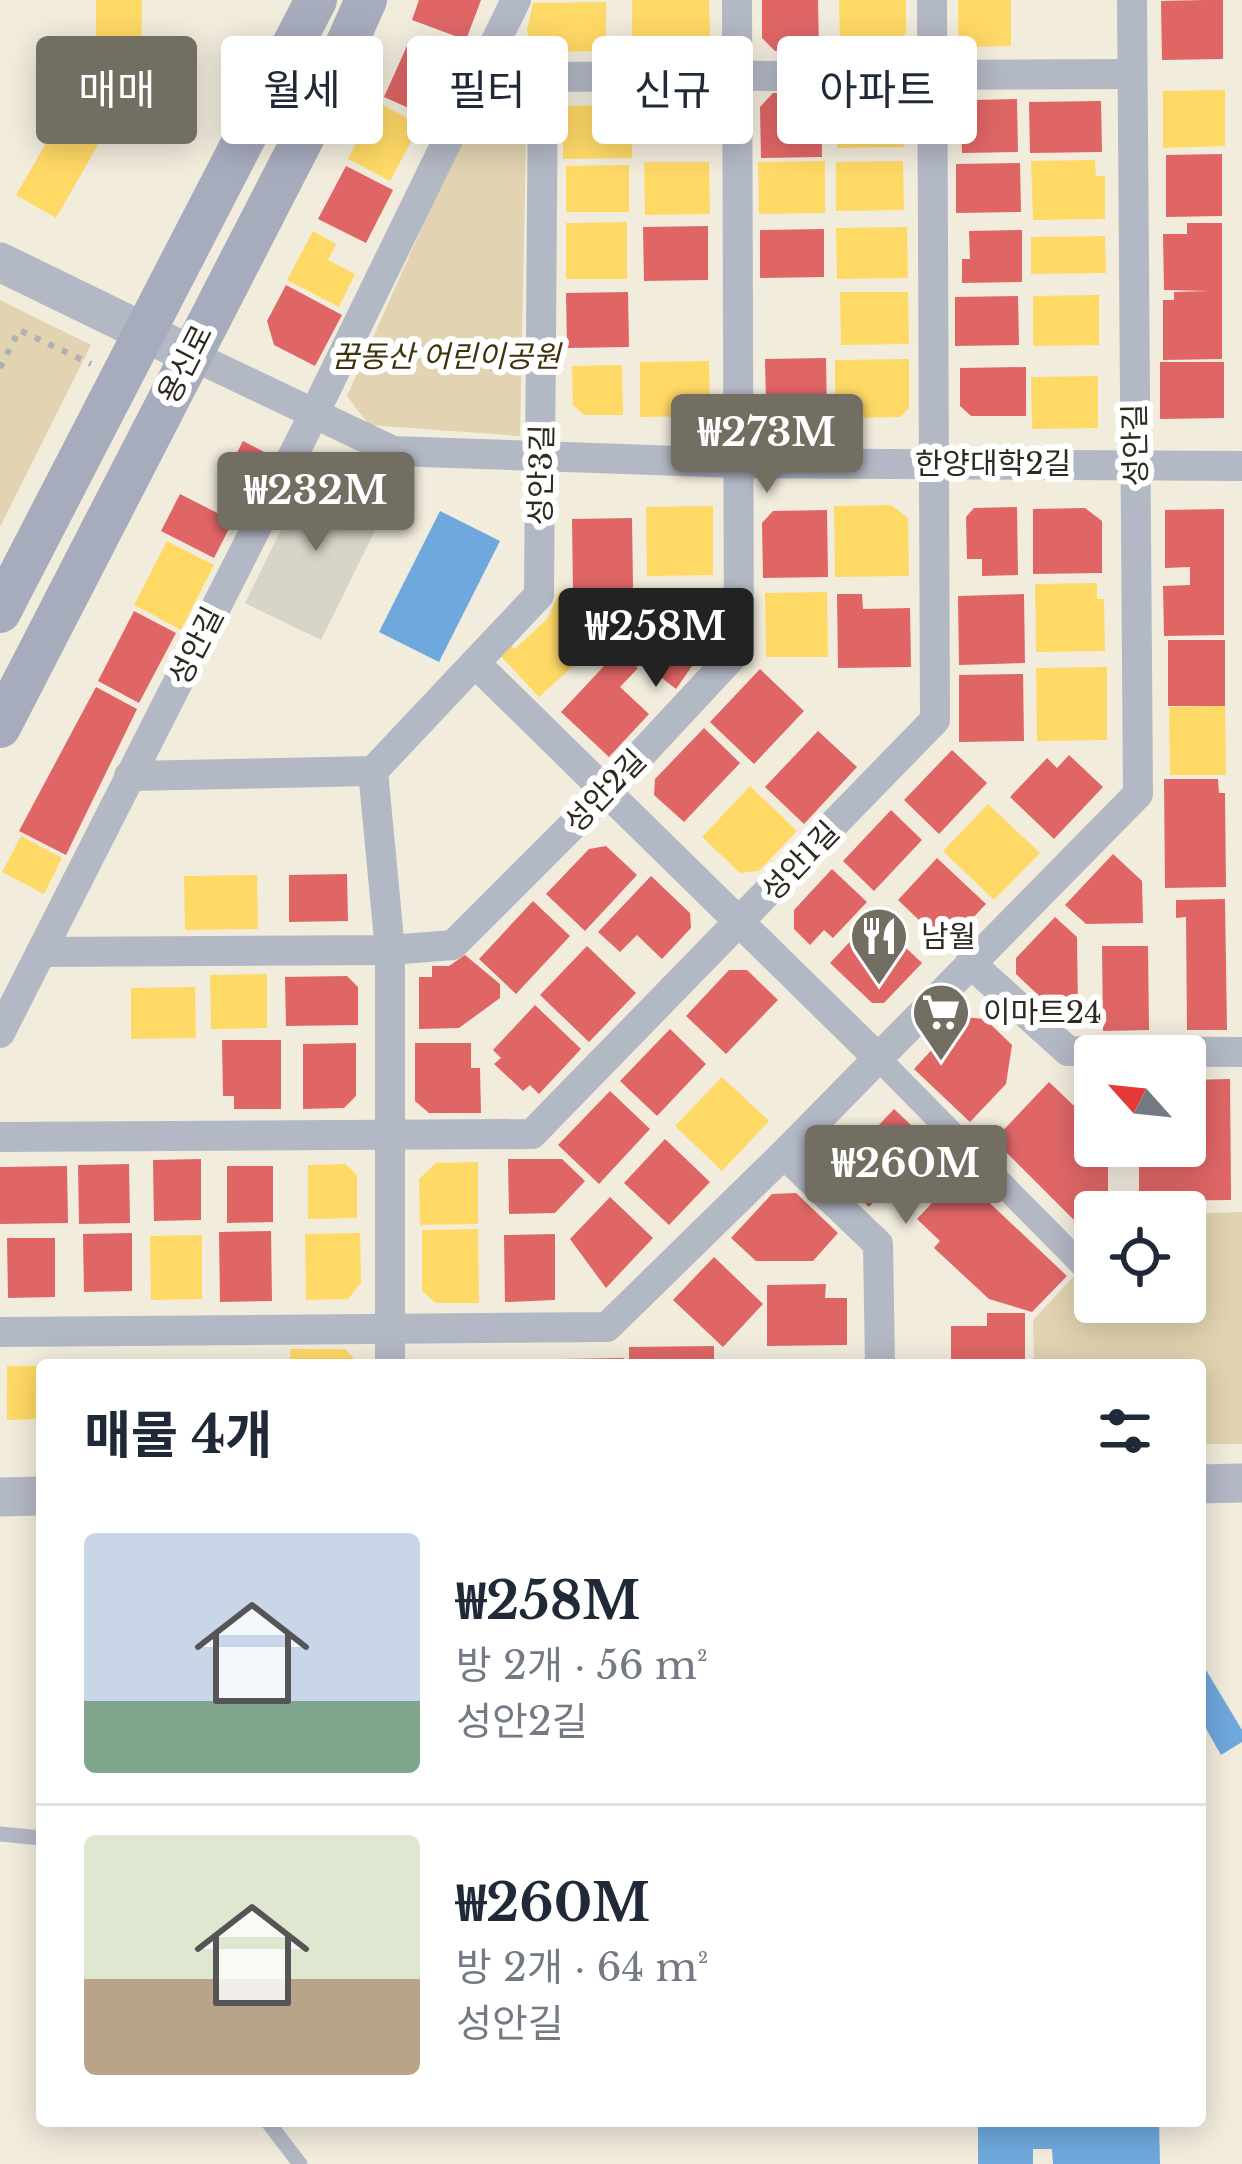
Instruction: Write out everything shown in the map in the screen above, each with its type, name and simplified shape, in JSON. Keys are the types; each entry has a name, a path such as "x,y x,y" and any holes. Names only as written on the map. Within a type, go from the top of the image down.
{"main road":[{"name":"용신로","path":"0,612 316,0"},
{"name":"용신로","path":"0,727 312,121 367,0"}],"street":[{"name":"성안길","path":"498,36 516,0"},
{"name":"성안2길","path":"737,0 737,36"},
{"name":"성안1길","path":"932,0 932,36"},
{"name":"성안길","path":"0,1332 607,1327 1138,794 1132,0"},
{"path":"977,75 1131,74"},
{"name":"성안길","path":"0,1033 314,416 445,144"},
{"name":"성안3길","path":"373,771 539,595 543,144"},
{"name":"성안2길","path":"41,952 390,950 453,945 607,791 739,649 737,144"},
{"name":"성안1길","path":"0,1137 532,1134 935,720 933,144"},
{"path":"0,262 191,355"},
{"name":"한양대학2길","path":"191,355 393,451 738,463 1242,466"},
{"path":"475,663 1074,1257"},
{"path":"129,776 373,771 390,950 390,1359"},
{"path":"970,964 1068,1051 1242,1052"},
{"path":"784,1154 878,1244 880,1359"},
{"path":"1206,1484 1242,1483"},
{"path":"0,1497 36,1496"}],"lane":[{"path":"0,1834 36,1837"},
{"path":"272,2127 300,2164"}],"path":[{"path":"0,368 19,330 119,378"}],"green space":[{"name":"꿈동산 어린이공원","path":"459,144 526,144 520,436 369,425 347,396"},
{"path":"0,300 91,345 0,527"},
{"path":"1242,1212 1242,1444 1206,1444 1206,1359 1034,1359 1033,1320 1074,1276 1074,1323 1206,1323 1206,1213"}],"building: 주거":[{"path":"96,0 142,0 141,36 96,36"},
{"path":"632,0 709,0 710,36 632,36"},
{"path":"839,0 906,0 903,36 840,36"},
{"path":"958,0 1011,0 1011,46 977,47 977,36 958,35"},
{"path":"606,2 606,36 592,36 592,51 568,52 568,36 529,36 533,3"},
{"path":"1225,90 1225,146 1163,148 1163,91"},
{"path":"383,105 407,118 410,144 390,181 348,159 356,144 383,144"},
{"path":"568,106 592,106 592,144 632,144 632,158 563,159"},
{"path":"46,144 98,144 56,218 16,195"},
{"path":"837,144 904,144 904,147 837,148"},
{"path":"1095,160 1096,176 1105,176 1105,219 1033,220 1031,161"},
{"path":"825,161 825,213 759,214 758,162"},
{"path":"903,161 904,210 836,211 836,162"},
{"path":"644,162 709,162 710,214 645,215"},
{"path":"629,165 629,212 566,212 566,166"},
{"path":"627,222 627,279 566,279 566,223"},
{"path":"907,227 908,278 837,279 836,228"},
{"path":"313,231 336,244 328,260 355,274 339,307 287,280"},
{"path":"1105,236 1106,273 1031,274 1031,237"},
{"path":"840,292 908,292 909,344 841,345"},
{"path":"1099,295 1099,345 1033,346 1033,296"},
{"path":"909,359 909,408 900,417 850,418 851,411 835,411 835,360"},
{"path":"709,361 710,405 698,416 640,417 640,362"},
{"path":"622,365 623,415 584,415 573,405 572,366"},
{"path":"1098,376 1098,428 1032,429 1031,377"},
{"path":"891,505 908,518 909,576 835,577 834,506"},
{"path":"713,506 713,575 647,576 646,507"},
{"path":"167,541 214,565 181,630 134,605"},
{"path":"1097,583 1097,599 1104,599 1105,651 1036,652 1035,584"},
{"path":"560,591 606,610 595,646 539,697 499,654 509,644 515,649 547,619"},
{"path":"827,592 828,657 766,657 765,593"},
{"path":"1107,667 1107,740 1037,741 1036,668"},
{"path":"1225,706 1226,775 1170,775 1169,707"},
{"path":"750,786 797,831 759,871 740,873 702,837"},
{"path":"988,804 1040,853 994,900 943,851"},
{"path":"21,836 62,858 44,894 2,872"},
{"path":"257,875 258,929 185,930 184,876"},
{"path":"267,974 267,1028 211,1029 210,975"},
{"path":"195,987 196,1038 131,1039 131,988"},
{"path":"722,1077 769,1121 722,1171 675,1126"},
{"path":"478,1162 478,1224 420,1225 419,1179 436,1163"},
{"path":"345,1164 357,1175 357,1218 308,1219 308,1165"},
{"path":"478,1229 479,1303 436,1303 422,1291 422,1230"},
{"path":"360,1233 361,1283 348,1299 306,1300 305,1234"},
{"path":"202,1235 202,1299 151,1300 150,1236"},
{"path":"290,1349 345,1349 354,1359 290,1359"},
{"path":"7,1366 36,1366 36,1419 7,1420"}],"building: 상업":[{"path":"419,0 481,0 468,36 412,20"},
{"path":"762,0 818,0 819,36 777,36 777,51 762,38"},
{"path":"1223,0 1223,59 1162,60 1161,1"},
{"path":"407,46 407,107 384,97"},
{"path":"777,93 777,144 822,144 822,157 761,158 760,107"},
{"path":"1017,99 1018,152 962,153 962,144 977,144 977,100"},
{"path":"1101,101 1102,152 1030,153 1029,102"},
{"path":"1222,154 1222,216 1166,217 1166,155"},
{"path":"1020,163 1021,212 956,213 956,164"},
{"path":"346,166 393,190 366,243 318,219"},
{"path":"1187,223 1222,223 1222,359 1163,360 1163,300 1174,300 1174,292 1209,291 1164,290 1163,234 1187,234"},
{"path":"708,226 708,280 644,281 643,227"},
{"path":"824,229 824,277 760,278 760,230"},
{"path":"1022,230 1022,282 962,283 962,259 970,259 969,231"},
{"path":"286,285 342,315 315,366 274,345 267,321"},
{"path":"628,292 629,347 567,348 566,293"},
{"path":"1018,296 1019,345 955,346 955,297"},
{"path":"826,358 827,415 778,416 766,405 765,359"},
{"path":"1160,362 1224,362 1224,418 1160,419"},
{"path":"1026,367 1026,416 971,416 960,406 960,368"},
{"path":"243,441 268,454 249,491 224,478"},
{"path":"180,494 233,521 214,558 161,531"},
{"path":"1017,507 1018,575 982,576 982,559 967,559 966,517 974,508"},
{"path":"1085,508 1102,521 1102,573 1033,574 1033,509"},
{"path":"1224,509 1224,635 1164,636 1163,586 1190,585 1190,567 1165,568 1165,510"},
{"path":"827,510 828,577 763,578 762,523 773,511"},
{"path":"632,518 633,587 614,608 573,593 572,519"},
{"path":"714,594 706,646 676,689 636,658 662,597"},
{"path":"837,594 862,594 863,609 910,608 911,667 838,668"},
{"path":"1024,594 1025,663 959,665 958,596"},
{"path":"134,611 176,633 139,703 98,681"},
{"path":"1168,640 1225,640 1225,706 1168,706"},
{"path":"619,650 638,668 620,687 649,714 609,757 561,712"},
{"path":"760,669 804,711 754,764 710,722"},
{"path":"1023,674 1024,741 959,742 959,675"},
{"path":"96,687 137,709 66,855 19,831"},
{"path":"704,728 740,763 684,822 654,795 655,779"},
{"path":"818,731 857,767 804,824 765,787"},
{"path":"952,750 987,783 939,834 904,800"},
{"path":"1069,755 1103,787 1054,839 1010,797 1047,758 1057,768"},
{"path":"1164,779 1218,779 1219,793 1225,793 1226,887 1165,888"},
{"path":"891,810 922,840 874,891 843,861"},
{"path":"606,846 637,875 585,931 546,894 589,849"},
{"path":"1113,854 1142,881 1143,923 1086,924 1065,905"},
{"path":"937,858 986,904 946,946 898,900"},
{"path":"832,869 867,902 833,938 824,930 810,945 794,929 794,910"},
{"path":"347,874 348,921 289,922 289,875"},
{"path":"651,876 690,913 691,928 662,959 637,935 620,952 598,932"},
{"path":"1225,899 1227,1030 1187,1030 1186,917 1176,918 1176,900"},
{"path":"533,901 570,936 516,994 479,959"},
{"path":"873,917 922,963 884,1003 872,1003 830,963"},
{"path":"1055,917 1077,937 1078,1012 1057,1013 1016,974 1016,958"},
{"path":"587,946 636,993 589,1042 540,995"},
{"path":"1102,946 1148,946 1149,1030 1103,1031"},
{"path":"465,955 500,984 500,998 459,1028 419,1029 419,977 432,977 432,966 449,966"},
{"path":"729,970 747,970 778,1000 726,1054 686,1016"},
{"path":"347,976 358,987 358,1025 286,1026 285,977"},
{"path":"535,1005 581,1049 539,1094 530,1085 523,1091 494,1064 501,1058 493,1050"},
{"path":"962,1017 985,1019 1012,1045 1006,1084 970,1122 914,1069"},
{"path":"670,1029 706,1064 657,1116 620,1081"},
{"path":"222,1040 281,1040 281,1109 234,1109 234,1096 223,1096"},
{"path":"356,1043 356,1096 344,1108 303,1109 303,1044"},
{"path":"415,1043 471,1043 471,1068 480,1068 481,1113 429,1113 415,1101"},
{"path":"1230,1079 1231,1200 1206,1200 1206,1191 1139,1191 1139,1167 1206,1167 1206,1080"},
{"path":"1049,1082 1074,1106 1074,1167 1108,1167 1108,1191 1074,1191 1074,1220 994,1140"},
{"path":"610,1091 650,1129 599,1184 558,1145"},
{"path":"894,1109 949,1161 906,1206 887,1188 869,1207 842,1181 844,1162"},
{"path":"665,1139 710,1182 669,1225 624,1183"},
{"path":"201,1159 201,1220 154,1221 153,1160"},
{"path":"508,1159 562,1159 585,1181 555,1213 509,1214"},
{"path":"129,1164 130,1223 79,1224 78,1165"},
{"path":"67,1166 68,1223 0,1224 0,1167"},
{"path":"227,1166 273,1166 273,1222 227,1223"},
{"path":"959,1174 1067,1276 1032,1312 989,1299 934,1248 940,1241 917,1219"},
{"path":"796,1193 838,1233 813,1261 756,1261 731,1238 772,1194"},
{"path":"610,1197 653,1238 606,1288 570,1239"},
{"path":"271,1231 272,1301 220,1302 219,1232"},
{"path":"132,1233 132,1291 84,1292 83,1234"},
{"path":"555,1234 555,1300 505,1302 504,1235"},
{"path":"7,1238 55,1238 55,1297 8,1298"},
{"path":"714,1257 763,1304 723,1347 673,1300"},
{"path":"826,1284 825,1298 847,1298 847,1345 767,1346 767,1285"},
{"path":"987,1313 1025,1313 1025,1359 951,1359 951,1326 987,1326"},
{"path":"714,1346 714,1359 629,1359 629,1347"}],"building: 학교":[{"path":"440,511 500,541 439,662 379,632"},
{"path":"1206,1670 1242,1730 1242,1742 1221,1755 1206,1729"},
{"path":"978,2127 1159,2127 1160,2164 1053,2164 1052,2149 1033,2149 1033,2164 978,2164"}],"building: 기타":[{"path":"312,467 388,504 321,640 245,603"}],"place":[{"name":"남월","path":"879,987"},
{"name":"이마트24","path":"941,1063"}]}
